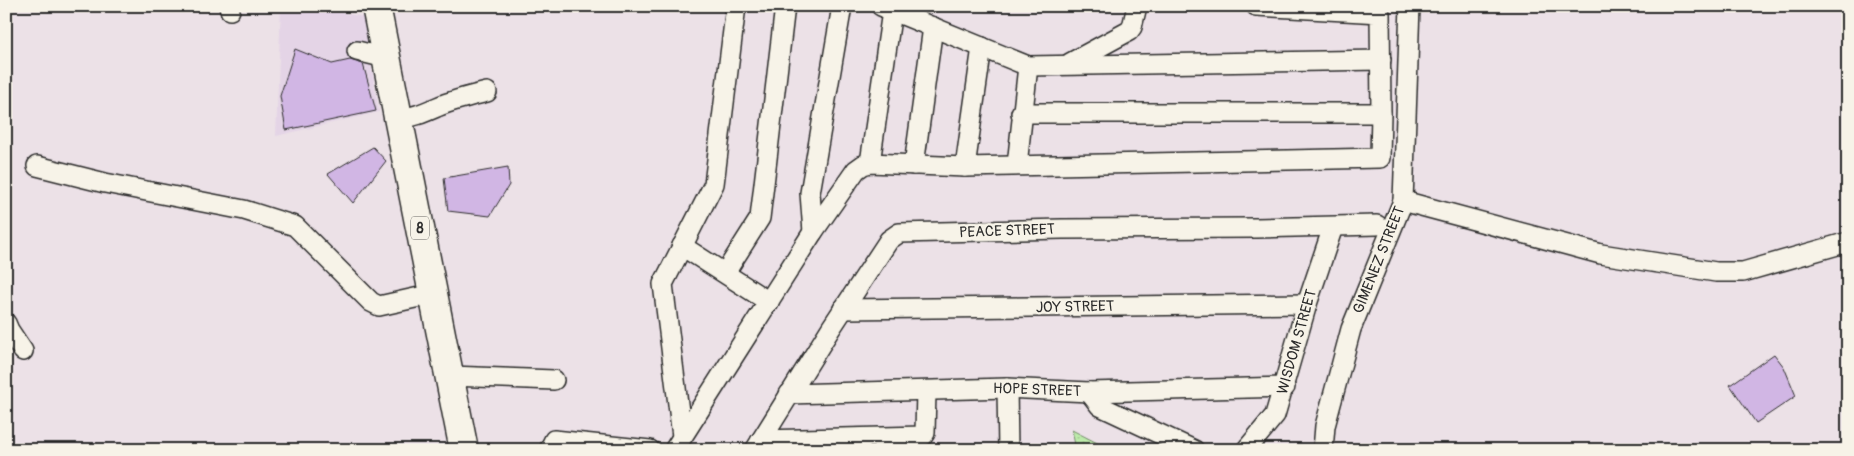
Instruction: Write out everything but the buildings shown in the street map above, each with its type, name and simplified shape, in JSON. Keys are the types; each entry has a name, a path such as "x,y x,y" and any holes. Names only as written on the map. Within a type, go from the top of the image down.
{"highway":[{"name":"8","path":"376,6 464,450"}],"street":[{"path":"678,443 663,284 714,184 736,6"},
{"path":"725,273 760,218 785,6"},
{"path":"814,232 810,193 842,6"},
{"path":"1065,65 1129,31 1132,27 1137,6"},
{"path":"678,443 814,232 856,170 863,165 964,167 1380,158 1380,13 1256,6"},
{"name":"GIMENEZ STREET","path":"1323,450 1325,426 1350,329 1403,201 1410,6"},
{"path":"870,164 886,8 924,18 982,47 1028,66 1381,60"},
{"path":"914,165 924,18"},
{"path":"964,167 982,47"},
{"path":"357,51 386,58"},
{"path":"1017,165 1021,114 1028,66"},
{"path":"398,119 417,116 445,104 487,92"},
{"path":"1021,114 1381,113"},
{"path":"37,166 105,183 244,210 296,226 371,302 379,306 433,294"},
{"path":"1403,201 1601,254 1716,272 1743,272 1848,242"},
{"name":"PEACE STREET","path":"758,445 843,309 889,240 899,233 1376,225"},
{"name":"WISDOM STREET","path":"1246,450 1275,415 1285,387 1307,304 1333,226"},
{"path":"682,246 769,302"},
{"name":"JOY STREET","path":"843,309 1307,304"},
{"path":"6,323 22,351"},
{"path":"450,376 554,380"},
{"name":"HOPE STREET","path":"789,394 1007,388 1088,392 1285,387"},
{"path":"1007,388 1008,450"},
{"path":"758,445 923,436 925,433 926,391"},
{"path":"1088,392 1100,406 1194,450"},
{"path":"549,450 554,440 600,447 650,450"}],"shaded area":[{"path":"281,6 310,6 363,17 379,112 276,136"}],"green space":[{"path":"1072,430 1111,450 1076,450"}]}
